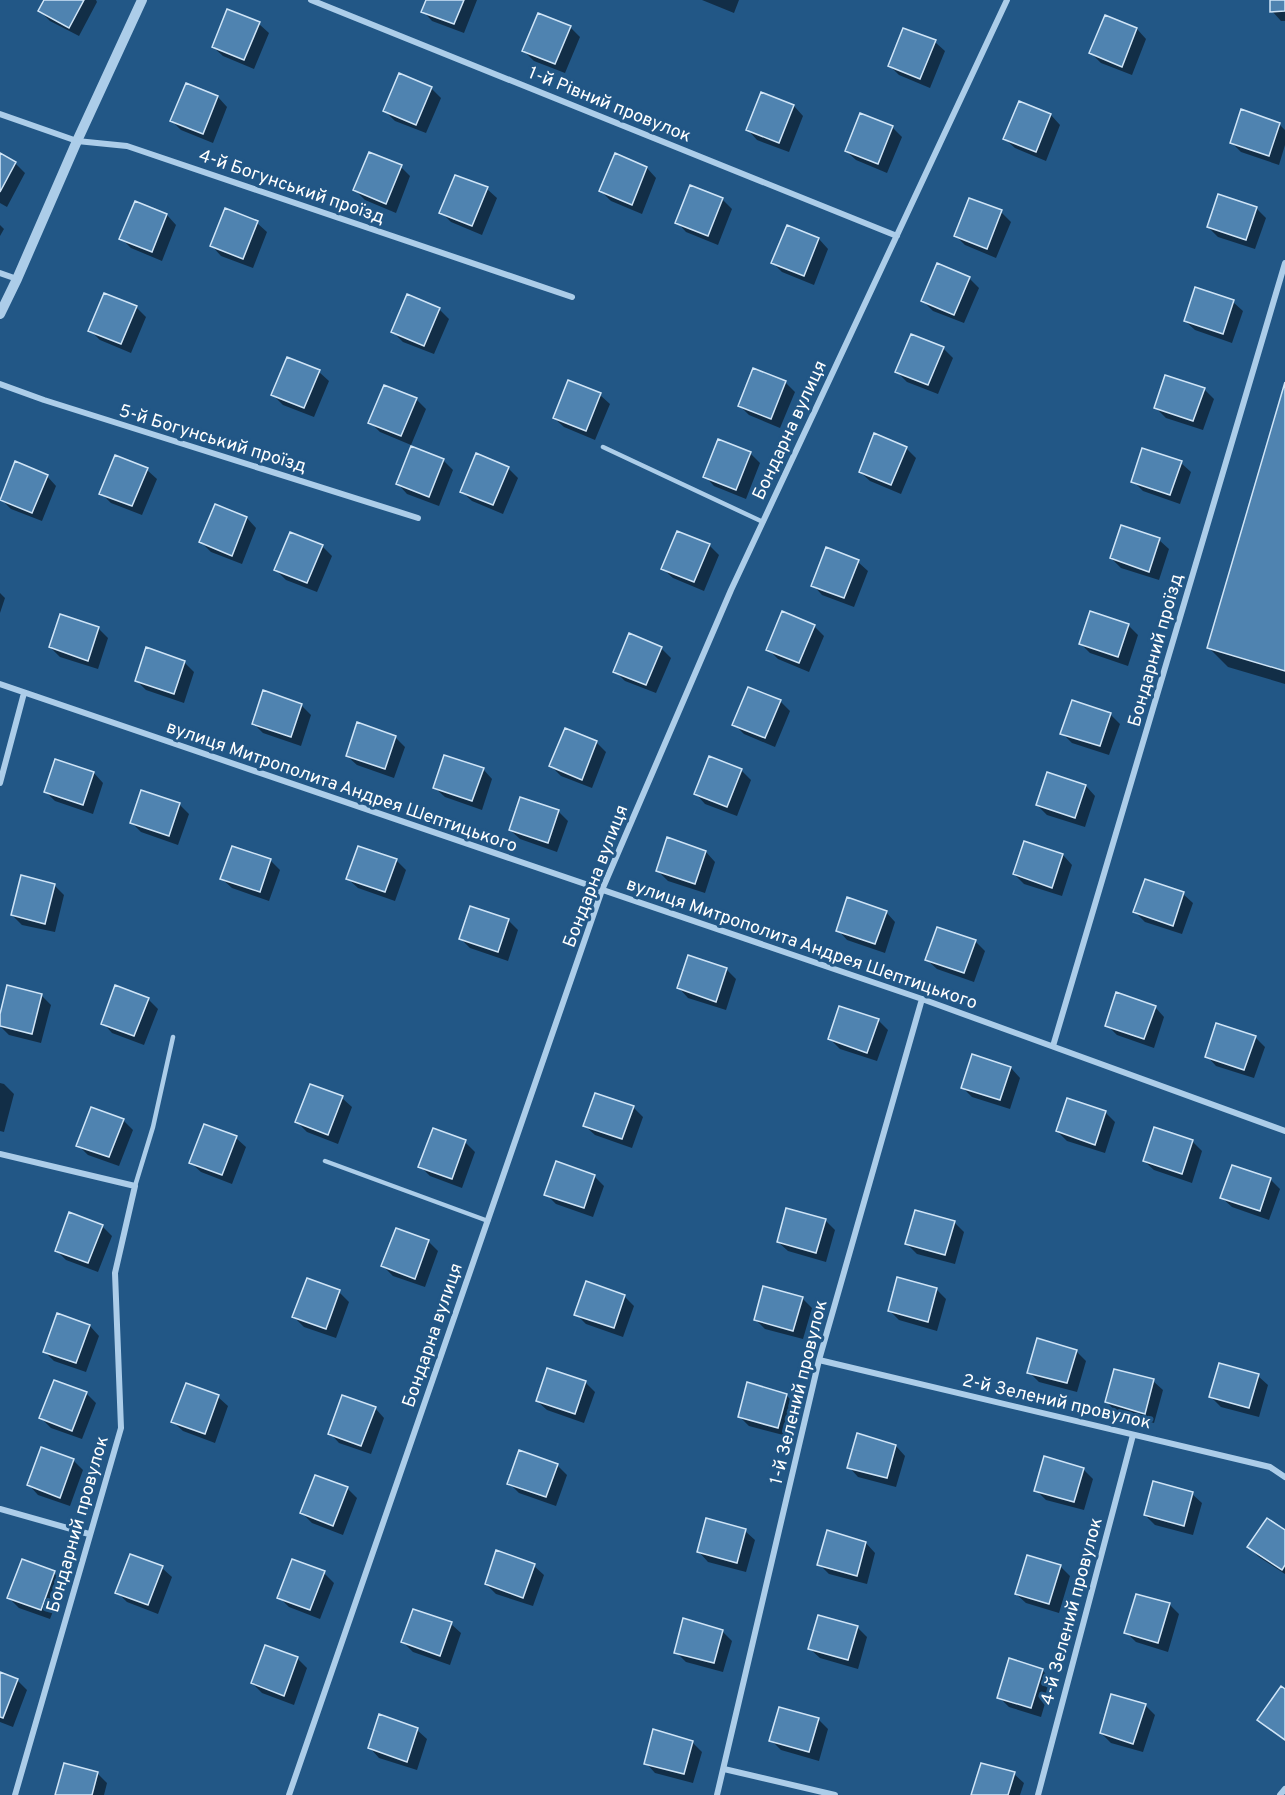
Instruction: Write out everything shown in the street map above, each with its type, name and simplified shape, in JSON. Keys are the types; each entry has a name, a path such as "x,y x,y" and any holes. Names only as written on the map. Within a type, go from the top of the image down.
{"street":[{"path":"0,314 142,0"},
{"name":"1-й Рівний провулок","path":"311,0 897,236"},
{"name":"Бондарна вулиця","path":"289,1795 602,890 726,600 1007,0"},
{"name":"4-й Богунський проїзд","path":"0,114 77,141 127,146 572,297"},
{"name":"Бондарний проїзд","path":"1053,1046 1285,263"},
{"path":"0,273 17,279"},
{"name":"5-й Богунський проїзд","path":"0,384 44,400 418,518"},
{"name":"вулиця Митрополита Андрея Шептицького","path":"0,684 922,999 1285,1131"},
{"path":"0,783 24,693"},
{"name":"1-й Зелений провулок","path":"717,1795 819,1360 922,999"},
{"path":"0,1154 135,1186"},
{"name":"Бондарний провулок","path":"15,1795 121,1428 115,1274 135,1186"},
{"name":"2-й Зелений провулок","path":"819,1360 1270,1467 1285,1477"},
{"name":"4-й Зелений провулок","path":"1038,1795 1133,1435"},
{"path":"0,1509 89,1534"},
{"path":"724,1769 835,1795"},
{"path":"1280,1795 1285,1789"}],"lane":[{"path":"603,447 763,522"},
{"path":"135,1186 153,1126 173,1037"},
{"path":"326,1161 488,1221"}],"building":[{"path":"44,0 84,0 69,28 38,11"},
{"path":"426,0 464,0 454,24 421,12"},
{"path":"1270,0 1285,0 1285,11 1270,12"},
{"path":"227,9 260,22 244,60 212,47"},
{"path":"538,13 571,26 555,64 522,51"},
{"path":"1105,15 1137,28 1122,67 1089,53"},
{"path":"903,28 936,40 920,79 888,66"},
{"path":"399,73 432,87 416,125 383,111"},
{"path":"186,83 218,96 203,134 170,121"},
{"path":"761,92 794,105 779,143 746,130"},
{"path":"1019,101 1051,114 1036,152 1003,139"},
{"path":"1241,109 1280,123 1269,156 1230,143"},
{"path":"860,113 893,126 878,164 845,151"},
{"path":"369,152 402,165 386,204 353,190"},
{"path":"0,153 16,162 0,192"},
{"path":"615,153 647,167 632,205 599,191"},
{"path":"455,175 488,187 472,226 439,213"},
{"path":"690,185 723,198 708,236 675,223"},
{"path":"1218,194 1257,207 1246,240 1207,227"},
{"path":"969,198 1002,210 987,249 954,236"},
{"path":"135,201 167,214 152,252 119,239"},
{"path":"225,208 258,221 243,259 210,246"},
{"path":"787,225 819,238 804,276 771,263"},
{"path":"937,263 970,277 954,315 921,301"},
{"path":"1195,287 1234,300 1223,334 1184,321"},
{"path":"104,293 137,306 121,344 88,331"},
{"path":"407,294 440,308 424,346 391,332"},
{"path":"911,334 944,347 928,385 895,372"},
{"path":"287,357 320,370 304,408 271,395"},
{"path":"753,368 786,381 771,419 738,406"},
{"path":"1165,375 1205,388 1193,421 1154,408"},
{"path":"568,380 601,393 586,431 553,418"},
{"path":"1285,382 1285,671 1207,648"},
{"path":"384,385 417,398 401,436 368,423"},
{"path":"874,433 907,447 891,485 859,472"},
{"path":"718,439 751,452 736,490 703,477"},
{"path":"411,446 444,459 429,497 396,484"},
{"path":"1142,448 1182,461 1170,495 1131,482"},
{"path":"476,453 509,467 493,505 460,492"},
{"path":"115,455 148,468 132,506 99,494"},
{"path":"15,461 48,475 32,513 0,500"},
{"path":"215,504 247,517 232,556 199,542"},
{"path":"1121,525 1160,538 1149,572 1110,558"},
{"path":"677,531 710,544 694,582 661,569"},
{"path":"290,532 323,545 307,583 274,570"},
{"path":"826,547 859,560 844,598 811,586"},
{"path":"782,611 815,625 799,663 766,650"},
{"path":"1090,611 1129,624 1118,657 1079,644"},
{"path":"60,614 99,627 88,661 49,647"},
{"path":"629,633 662,647 646,685 613,672"},
{"path":"146,647 185,661 174,694 135,681"},
{"path":"748,687 781,700 765,738 732,725"},
{"path":"263,690 302,704 291,737 252,724"},
{"path":"1072,700 1111,713 1100,746 1060,734"},
{"path":"357,722 396,736 385,769 346,756"},
{"path":"565,728 597,741 582,780 549,766"},
{"path":"444,755 484,768 472,801 433,788"},
{"path":"709,756 742,769 727,807 694,794"},
{"path":"55,759 94,772 83,805 44,792"},
{"path":"1047,772 1086,785 1075,818 1036,805"},
{"path":"141,790 180,803 169,836 130,823"},
{"path":"520,797 559,810 548,843 509,830"},
{"path":"667,837 706,851 695,884 656,871"},
{"path":"1024,841 1063,854 1052,888 1013,874"},
{"path":"232,846 271,859 260,892 220,879"},
{"path":"358,846 397,859 385,892 346,879"},
{"path":"21,875 55,884 45,924 11,915"},
{"path":"1145,879 1184,892 1173,926 1133,912"},
{"path":"847,897 887,911 875,944 836,931"},
{"path":"470,906 509,919 498,952 459,939"},
{"path":"937,927 976,940 964,973 925,960"},
{"path":"688,955 727,968 716,1002 677,988"},
{"path":"7,985 42,994 32,1034 0,1026 0,1014"},
{"path":"115,985 149,998 134,1036 101,1024"},
{"path":"1116,992 1156,1006 1144,1039 1105,1026"},
{"path":"839,1006 879,1019 867,1053 828,1039"},
{"path":"1216,1023 1256,1036 1244,1070 1205,1057"},
{"path":"972,1054 1011,1067 1000,1100 961,1088"},
{"path":"310,1084 343,1096 328,1135 295,1122"},
{"path":"595,1093 634,1106 622,1139 583,1126"},
{"path":"1067,1098 1106,1111 1095,1145 1056,1131"},
{"path":"91,1107 124,1119 109,1157 76,1146"},
{"path":"204,1124 237,1136 222,1175 189,1163"},
{"path":"1154,1127 1193,1140 1182,1174 1143,1161"},
{"path":"433,1128 466,1140 452,1179 418,1167"},
{"path":"556,1161 595,1175 584,1208 544,1195"},
{"path":"1232,1165 1271,1178 1260,1211 1220,1198"},
{"path":"786,1208 826,1219 816,1253 777,1242"},
{"path":"915,1210 955,1221 945,1255 905,1244"},
{"path":"69,1212 103,1225 88,1263 55,1251"},
{"path":"396,1228 429,1240 415,1279 381,1266"},
{"path":"897,1277 937,1288 928,1322 888,1311"},
{"path":"307,1278 340,1290 326,1329 292,1317"},
{"path":"586,1281 625,1295 614,1328 574,1315"},
{"path":"763,1286 803,1297 793,1331 754,1320"},
{"path":"57,1313 90,1325 76,1363 43,1352"},
{"path":"1037,1338 1077,1350 1067,1383 1027,1373"},
{"path":"1219,1363 1259,1374 1249,1408 1209,1397"},
{"path":"547,1368 586,1381 575,1414 536,1401"},
{"path":"1114,1369 1154,1379 1145,1414 1105,1402"},
{"path":"54,1380 87,1392 72,1431 39,1418"},
{"path":"747,1382 787,1394 778,1428 738,1417"},
{"path":"186,1383 219,1395 205,1434 171,1422"},
{"path":"342,1395 376,1407 361,1446 328,1434"},
{"path":"857,1433 896,1445 887,1478 847,1468"},
{"path":"41,1447 74,1459 60,1498 27,1485"},
{"path":"519,1450 558,1464 546,1497 507,1484"},
{"path":"1044,1456 1084,1468 1074,1502 1034,1491"},
{"path":"315,1475 348,1487 333,1526 300,1513"},
{"path":"1153,1481 1193,1492 1184,1526 1144,1515"},
{"path":"706,1518 746,1529 737,1563 697,1552"},
{"path":"1267,1518 1285,1530 1285,1565 1282,1570 1247,1547"},
{"path":"827,1530 866,1542 857,1576 817,1565"},
{"path":"496,1550 535,1564 523,1598 485,1584"},
{"path":"130,1554 163,1566 148,1605 115,1593"},
{"path":"1027,1555 1061,1565 1049,1604 1015,1594"},
{"path":"22,1559 55,1571 41,1610 7,1598"},
{"path":"292,1559 325,1571 310,1610 277,1598"},
{"path":"1136,1594 1170,1603 1158,1643 1124,1633"},
{"path":"413,1609 452,1622 440,1656 401,1642"},
{"path":"818,1615 858,1626 848,1660 808,1649"},
{"path":"683,1618 723,1630 714,1663 674,1653"},
{"path":"265,1645 298,1657 284,1696 251,1683"},
{"path":"1009,1658 1043,1669 1031,1708 997,1698"},
{"path":"0,1672 18,1679 3,1718 0,1717"},
{"path":"1281,1686 1285,1689 1285,1740 1257,1720"},
{"path":"1111,1694 1146,1704 1133,1744 1100,1733"},
{"path":"779,1707 819,1718 809,1752 769,1741"},
{"path":"379,1714 418,1728 407,1762 368,1748"},
{"path":"653,1729 693,1741 684,1774 644,1764"},
{"path":"64,1763 98,1772 92,1795 55,1795"},
{"path":"981,1763 1015,1772 1008,1795 971,1795"}]}
